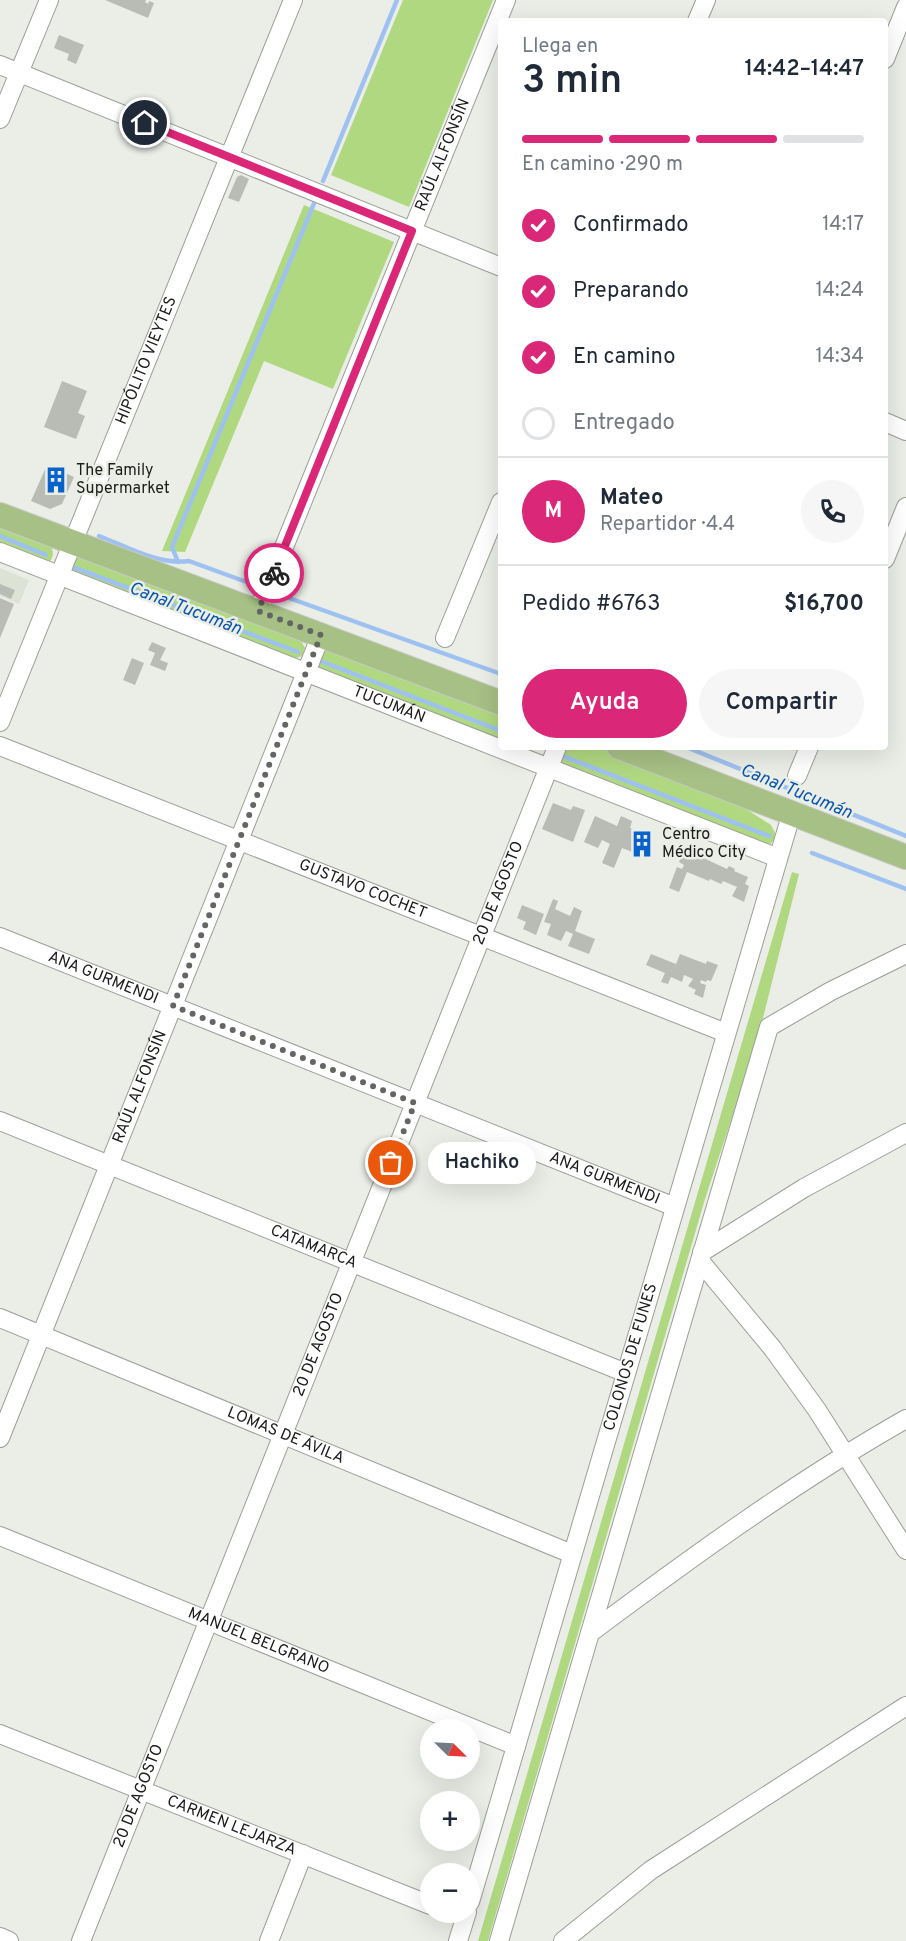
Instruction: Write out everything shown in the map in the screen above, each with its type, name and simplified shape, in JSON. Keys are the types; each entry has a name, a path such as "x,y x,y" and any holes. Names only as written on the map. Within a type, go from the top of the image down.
{"main road":[{"path":"0,515 498,702"},
{"path":"627,750 906,857"}],"street":[{"path":"0,119 49,0"},
{"name":"HIPÓLITO VIEYTES","path":"0,722 293,0"},
{"name":"RAÚL ALFONSÍN","path":"499,18 506,0"},
{"path":"699,18 706,0"},
{"path":"888,52 906,7"},
{"name":"RAÚL ALFONSÍN","path":"258,611 498,20"},
{"path":"0,65 498,266"},
{"path":"888,423 906,431"},
{"path":"888,552 906,507"},
{"path":"445,638 498,509"},
{"name":"TUCUMÁN","path":"0,552 498,747"},
{"name":"RAÚL ALFONSÍN","path":"0,1438 321,635"},
{"name":"GUSTAVO COCHET","path":"0,746 726,1033"},
{"name":"TUCUMÁN","path":"506,750 778,858"},
{"name":"20 DE AGOSTO","path":"81,1941 556,750"},
{"path":"797,776 808,750"},
{"name":"COLONOS DE FUNES","path":"478,1863 516,1746 792,812"},
{"name":"ANA GURMENDI","path":"0,937 675,1207"},
{"path":"499,1941 769,1027 831,991 906,954"},
{"name":"CATAMARCA","path":"0,1121 626,1373"},
{"path":"701,1257 804,1188 906,1133"},
{"path":"701,1257 773,1349 845,1454 906,1550"},
{"name":"LOMAS DE ÁVILA","path":"0,1318 572,1554"},
{"path":"590,1633 751,1516 845,1454 906,1419"},
{"name":"MANUEL BELGRANO","path":"0,1536 516,1746"},
{"path":"563,1941 651,1870 906,1706"},
{"name":"CARMEN LEJARZA","path":"0,1734 420,1901"},
{"path":"269,1941 303,1854"},
{"name":"COLONOS DE FUNES","path":"458,1941 461,1923"},
{"path":"0,1937 9,1941"}],"shaded area":[{"path":"0,568 29,580 19,604 0,596"}],"green space":[{"path":"403,0 493,0 409,207 331,175"},
{"path":"304,205 394,242 333,389 264,361 185,552 162,551"},
{"path":"0,525 49,544 53,553 50,562 42,563 0,545"},
{"path":"75,555 300,639 305,648 302,656 291,660 68,572"},
{"path":"325,649 498,712 498,740 316,669"},
{"path":"562,750 606,750 735,802 771,825 775,833 774,840 770,844 759,844 614,783 566,767 560,760"},
{"path":"792,872 799,874 757,1042 705,1199 488,1941 478,1941"}],"building":[{"path":"105,0 146,0 148,4 149,1 154,3 148,18"},
{"path":"59,35 84,45 76,64 67,60 69,54 54,48"},
{"path":"241,175 249,179 239,202 228,198 237,177"},
{"path":"62,381 87,391 78,413 85,416 76,439 44,427"},
{"path":"47,465 74,477 62,504 50,509 31,501"},
{"path":"0,584 15,590 11,599 0,594"},
{"path":"0,598 14,604 0,638"},
{"path":"152,642 166,648 160,660 168,663 165,671 150,665 155,653 148,650"},
{"path":"132,658 144,663 135,685 123,680"},
{"path":"553,803 571,810 573,806 585,810 573,842 542,829"},
{"path":"595,816 617,826 621,816 632,821 630,828 651,836 643,856 622,848 614,868 602,863 610,844 602,840 598,848 584,842"},
{"path":"684,849 727,869 729,866 735,869 734,871 748,877 745,884 749,886 744,902 732,896 737,887 723,881 721,884 710,879 709,881 687,872 679,892 669,888 677,867 682,869 684,865 679,862"},
{"path":"553,899 558,901 555,909 570,916 574,907 582,911 575,931 595,939 589,954 568,946 573,934 566,931 561,941 547,935 551,924 544,922"},
{"path":"522,905 544,914 536,935 523,929 526,922 517,918"},
{"path":"651,954 676,964 680,954 706,964 707,961 718,965 711,981 701,980 700,983 706,985 703,998 694,994 696,990 688,986 693,979 684,975 682,982 671,977 668,984 661,982 665,973 646,965"}],"waterway":[{"path":"323,181 397,0"},
{"path":"178,562 172,547 315,201"},
{"name":"Canal Tucumán","path":"0,536 46,555"},
{"name":"Canal Tucumán","path":"99,536 154,558 177,562 189,561 252,584"},
{"name":"Canal Tucumán","path":"73,567 298,652"},
{"name":"Canal Tucumán","path":"289,598 498,673"},
{"name":"Canal Tucumán","path":"323,662 498,730"},
{"name":"Canal Tucumán","path":"693,750 906,836"},
{"name":"Canal Tucumán","path":"565,757 769,836"},
{"name":"Canal Tucumán","path":"812,853 906,889"}],"way so far":[{"path":"274,573 258,611 321,635 173,1006 415,1103 391,1163"}],"place":[{"name":"The Family Supermarket","path":"56,480"},
{"name":"Centro Médico City","path":"642,844"},
{"name":"Hachiko","path":"391,1163"}],"route":[{"path":"145,123 412,231 274,573"}]}
